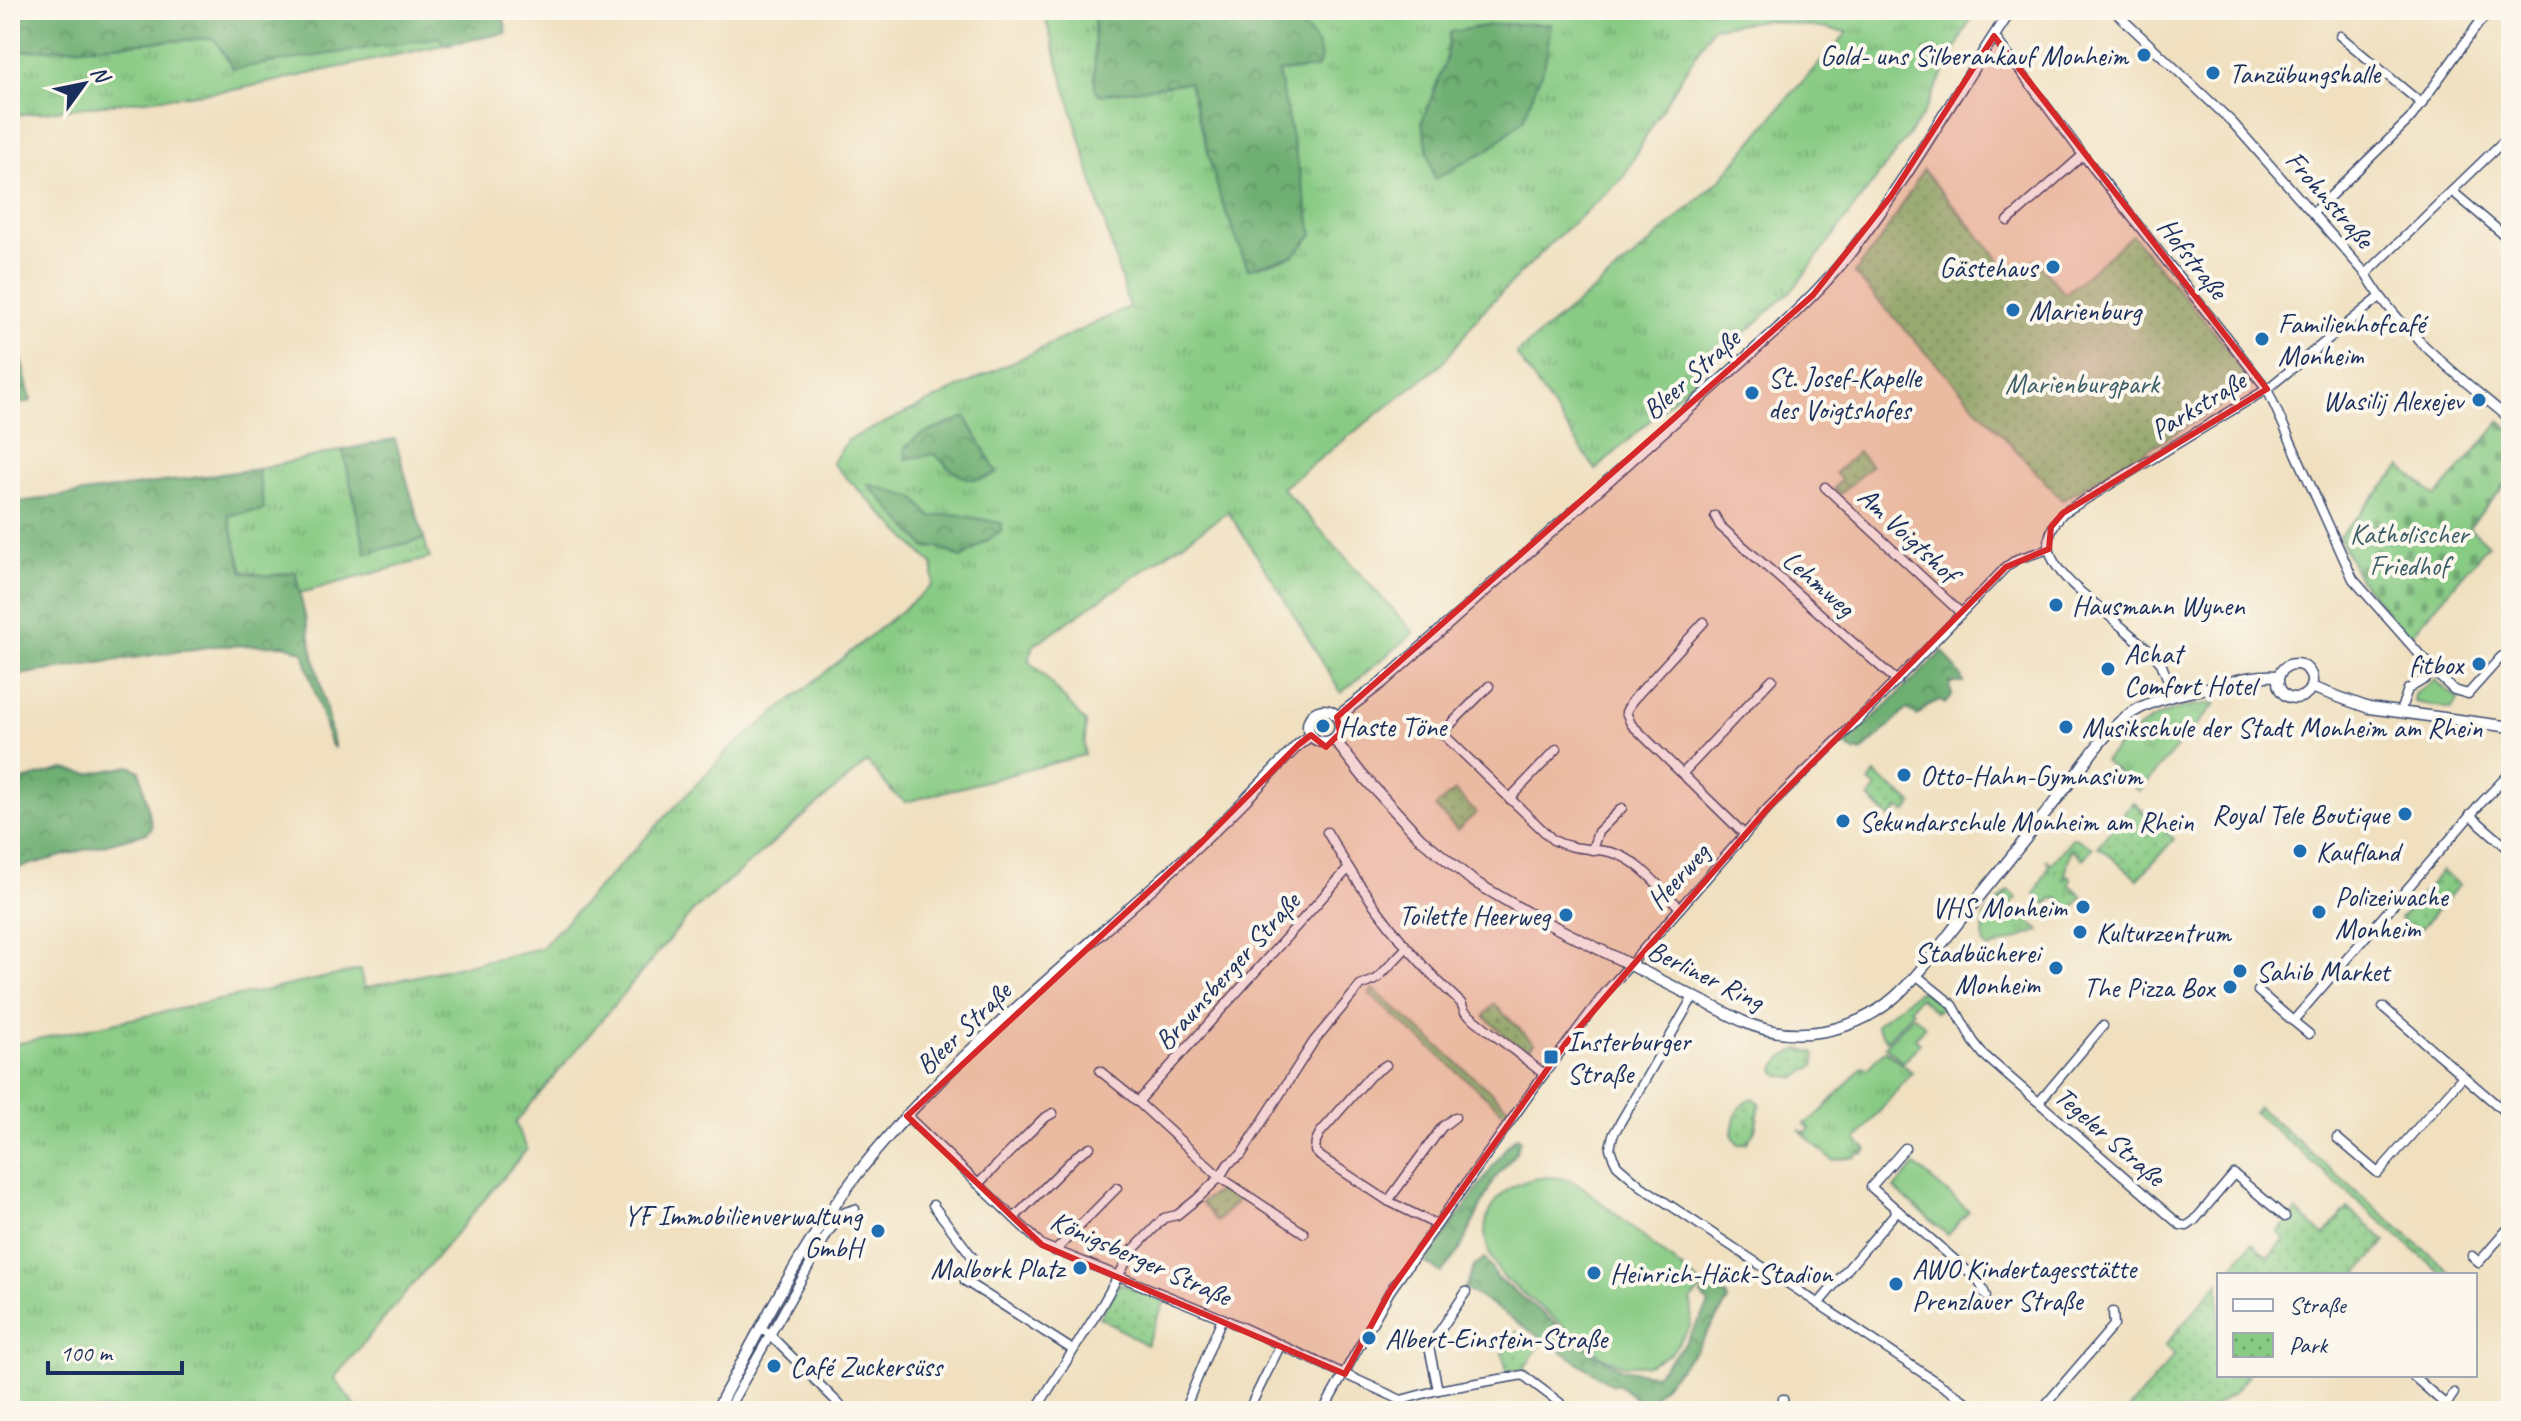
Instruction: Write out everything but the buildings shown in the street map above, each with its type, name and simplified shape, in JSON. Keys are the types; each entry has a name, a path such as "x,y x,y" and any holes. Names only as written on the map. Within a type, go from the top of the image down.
{"street":[{"name":"Bleer Straße","path":"1337,717 1384,681 1813,295 1852,251 1891,196 2011,10"},
{"name":"Frohnstraße","path":"2113,10 2232,122 2366,274 2380,297 2434,354 2511,420"},
{"path":"2313,213 2410,119 2491,10"},
{"name":"Hofstraße","path":"1994,36 2267,389 2353,579 2435,668 2433,671 2454,690 2468,694 2511,650"},
{"path":"2340,36 2422,104"},
{"path":"2366,274 2511,134"},
{"path":"2008,221 2083,155"},
{"path":"2452,191 2511,241"},
{"name":"Parkstraße","path":"2049,549 2051,527 2063,513 2267,389 2380,297"},
{"name":"Am Voigtshof","path":"1825,487 1961,613"},
{"name":"Lehmweg","path":"1715,516 1720,526 1897,681"},
{"path":"2049,549 2059,571 2161,663 2174,695"},
{"name":"Heerweg","path":"1323,1411 1390,1291 1435,1224 1628,964 1769,807 1897,681 2006,567 2017,559 2049,549"},
{"path":"1704,622 1632,701 1626,712 1631,724 1745,835"},
{"path":"2298,664 2310,672 2311,687 2303,696 2287,696 2279,687 2278,676 2287,665 2298,664"},
{"path":"2400,712 2408,689 2433,671"},
{"name":"Berliner Ring","path":"1334,739 1409,827 1444,860 1509,903 1758,1028 1778,1033 1823,1032 1869,1016 1896,996 2110,733 2136,710 2174,695 2249,676 2278,676"},
{"path":"1683,773 1772,679"},
{"path":"1489,686 1442,733 1553,840 1569,848 1613,852 1625,858 1642,870 1680,908"},
{"path":"2311,687 2369,708 2511,727"},
{"path":"1326,710 1337,717 1340,729 1334,739 1323,742 1311,735 1308,722 1317,712 1326,710"},
{"name":"Bleer Straße","path":"727,1411 804,1253 846,1188 907,1116 995,1029 1201,843 1311,735"},
{"path":"1509,799 1557,749"},
{"path":"2293,1021 2470,815 2511,772"},
{"path":"1592,850 1598,832 1622,808"},
{"path":"2470,815 2511,851"},
{"path":"1327,832 1348,869 1406,948 1461,1003 1465,1012 1544,1074"},
{"name":"Braunsberger Straße","path":"1138,1102 1348,869"},
{"path":"1035,1411 1133,1250 1164,1218 1177,1215 1241,1155 1314,1041 1360,986 1377,979 1406,948"},
{"name":"Tegeler Straße","path":"1916,975 1953,1005 1984,1055 2180,1225 2187,1226 2194,1221 2234,1174 2285,1217"},
{"path":"2258,991 2309,1034"},
{"path":"1693,997 1619,1123 1610,1148 1617,1165 1641,1186 1980,1411"},
{"path":"2383,1007 2511,1116"},
{"path":"2039,1102 2103,1026"},
{"path":"1386,1065 1370,1076 1320,1133 1315,1151 1388,1201 1435,1224"},
{"path":"1100,1071 1220,1177 1304,1233"},
{"path":"2337,1138 2378,1173 2463,1076"},
{"path":"978,1184 1043,1119 1053,1113"},
{"name":"Königsberger Straße","path":"907,1116 1042,1245 1222,1318 1345,1374"},
{"path":"1388,1201 1442,1127 1455,1117"},
{"path":"1014,1218 1076,1156 1090,1147"},
{"path":"1905,1148 1871,1187 1979,1281 1986,1296"},
{"path":"1055,1251 1117,1188"},
{"path":"933,1205 974,1259 965,1281 1073,1350"},
{"name":"Bleer Straße","path":"716,1411 829,1231 845,1212 855,1209"},
{"path":"1818,1304 1897,1211"},
{"path":"2472,1256 2479,1262 2511,1225"},
{"path":"1438,1390 1429,1347 1466,1292"},
{"path":"2040,1411 2114,1325 2113,1312"},
{"path":"1184,1411 1222,1318"},
{"path":"765,1331 846,1411"},
{"path":"1248,1411 1281,1344"},
{"path":"1345,1374 1401,1400 1523,1375 1560,1403 1562,1411"},
{"path":"2414,1377 2443,1407 2454,1393"},
{"path":"1783,1399 1785,1411"},
{"path":"1401,1400 1403,1411"}],"highlighted area":[{"path":"1994,36 2267,389 2063,513 2051,527 2049,549 2006,567 1769,807 1566,1043 1390,1291 1345,1374 1042,1245 907,1116 1201,843 1311,735 1326,747 1340,733 1337,717 1813,295 1891,196"}],"green space":[{"path":"10,10 502,10 507,33 443,45 440,37 233,69 214,38 10,52"},
{"path":"1043,10 1975,10 1921,118 1795,287 1596,470 1516,354 1641,251 1722,178 1793,92 1848,32 1765,20 1713,27 1623,178 1555,239 1482,312 1442,364 1282,488 1414,633 1341,693 1228,512 1034,645 1028,661 1086,723 1084,755 906,802 894,794 867,762 692,912 515,1123 527,1149 334,1378 359,1411 10,1411 10,1045 360,970 364,988 541,948 728,751 933,585 933,565 832,463 848,440 1129,307"},
{"path":"1094,10 1188,10 1300,25 1310,34 1319,51 1317,68 1278,72 1313,235 1293,256 1248,269 1220,197 1189,82 1100,95 1095,89"},
{"path":"1497,24 1551,24 1545,63 1523,120 1488,150 1434,179 1422,121 1446,60 1450,32"},
{"path":"441,37 443,45 239,89 10,116 10,52 215,38"},
{"name":"Marienburgpark","path":"1923,170 2014,277 2035,259 2065,294 2132,235 2250,375 2248,390 2062,500 1854,274 1882,238"},
{"path":"20,354 31,401 10,406 10,356"},
{"path":"966,417 997,473 970,479 956,473 934,454 906,459 905,448 918,436"},
{"name":"Katholischer Friedhof","path":"2501,421 2511,430 2511,478 2469,527 2488,545 2409,638 2360,580 2339,537 2401,467 2436,497"},
{"path":"395,439 424,539 366,553 343,450"},
{"path":"343,450 366,553 424,539 430,558 300,593 295,572 269,576 243,572 228,515 264,510 258,469"},
{"path":"1858,452 1871,466 1840,494 1834,489 1841,479 1835,473"},
{"path":"258,469 264,510 228,515 243,572 269,576 295,572 335,749 330,743 303,652 285,645 214,646 10,676 10,503"},
{"path":"868,484 915,498 931,517 955,514 1001,523 1001,531 961,558 939,547 926,548"},
{"path":"1943,651 1963,683 1950,683 1952,695 1945,704 1939,700 1927,706 1918,716 1906,709 1861,752 1855,752 1845,745"},
{"path":"2435,680 2459,700 2451,709 2414,702 2415,694"},
{"path":"2216,703 2139,791 2104,761 2128,737 2153,719 2182,708"},
{"path":"130,766 140,771 152,828 147,833 10,870 10,783 64,769 89,774"},
{"path":"1875,774 1913,804 1906,813 1899,808 1890,818 1869,798 1877,788 1869,782"},
{"path":"1455,791 1476,813 1457,830 1435,807"},
{"path":"2133,802 2174,839 2138,879 2098,846"},
{"path":"2073,837 2093,847 2083,859 2071,849 2064,880 2068,875 2071,877 2070,885 2083,896 2071,910 2058,898 2047,904 2043,901 2034,915 2029,911 2038,903 2035,894 2049,866 2047,860 2052,863"},
{"path":"2442,871 2459,885 2417,933 2400,919"},
{"path":"2009,891 2017,898 2011,904 2013,916 2018,920 2023,917 2040,931 1988,949 1983,943 1984,917"},
{"path":"1373,989 1510,1109 1507,1115 1369,994"},
{"path":"1918,991 1942,1007 1936,1012 1919,997 1910,1008 1913,1011 1887,1040 1876,1025"},
{"path":"1494,1004 1534,1043 1525,1053 1484,1016"},
{"path":"1913,1015 1925,1026 1915,1038 1920,1043 1903,1062 1885,1046"},
{"path":"1800,1049 1814,1052 1814,1066 1796,1078 1779,1075 1775,1070 1778,1063"},
{"path":"1885,1050 1912,1072 1856,1140 1867,1150 1855,1157 1832,1160 1799,1130 1806,1133 1810,1128 1805,1124 1821,1112 1863,1066 1867,1069"},
{"path":"1753,1098 1760,1104 1755,1130 1747,1143 1738,1145 1732,1134 1735,1117 1739,1108"},
{"path":"2258,1107 2452,1273 2441,1273 2254,1112"},
{"path":"1517,1136 1520,1140 1516,1152 1493,1181 1460,1250 1441,1273 1426,1263"},
{"path":"1915,1165 1969,1211 1948,1235 1894,1189"},
{"name":"Heinrich-Häck-Stadion","path":"1549,1177 1568,1179 1584,1188 1703,1286 1691,1301 1690,1327 1670,1354 1648,1365 1623,1365 1602,1357 1504,1278 1492,1260 1486,1243 1490,1211 1512,1187"},
{"path":"1223,1188 1240,1197 1217,1222 1201,1202"},
{"path":"2348,1208 2386,1241 2358,1273 2227,1273 2252,1243 2268,1257 2285,1239 2278,1232 2297,1211 2324,1236"},
{"path":"1485,1258 1496,1277 1597,1356 1622,1369 1656,1375 1684,1345 1709,1305 1701,1295 1708,1285 1726,1294 1728,1301 1696,1350 1644,1407 1620,1385 1611,1384 1465,1288 1475,1265"},
{"path":"1120,1283 1165,1301 1146,1345 1099,1317"},
{"path":"2217,1284 2217,1377 2246,1377 2234,1393 2206,1411 2127,1411 2175,1355 2165,1345"},
{"path":"1516,1331 1539,1346 1523,1370 1507,1371 1502,1353"}],"place":[{"name":"Gold- uns Silberankauf Monheim","path":"2144,55"},
{"name":"Tanzübungshalle","path":"2213,73"},
{"name":"Gästehaus","path":"2053,267"},
{"name":"Marienburg","path":"2013,310"},
{"name":"Familienhofcafé Monheim","path":"2262,339"},
{"name":"St. Josef-Kapelle des Voigtshofes","path":"1752,393"},
{"name":"Wasilij Alexejev","path":"2479,400"},
{"name":"Hausmann Wynen","path":"2056,605"},
{"name":"fitbox","path":"2479,664"},
{"name":"Achat Comfort Hotel","path":"2108,669"},
{"name":"Haste Töne","path":"1323,726"},
{"name":"Musikschule der Stadt Monheim am Rhein","path":"2066,727"},
{"name":"Otto-Hahn-Gymnasium","path":"1904,775"},
{"name":"Royal Tele Boutique","path":"2405,814"},
{"name":"Sekundarschule Monheim am Rhein","path":"1843,821"},
{"name":"Kaufland","path":"2300,851"},
{"name":"VHS Monheim","path":"2083,907"},
{"name":"Polizeiwache Monheim","path":"2319,912"},
{"name":"Toilette Heerweg","path":"1566,915"},
{"name":"Kulturzentrum","path":"2080,932"},
{"name":"Stadbücherei Monheim","path":"2056,968"},
{"name":"Sahib Market","path":"2240,971"},
{"name":"The Pizza Box","path":"2230,987"},
{"name":"Insterburger Straße","path":"1551,1057"},
{"name":"YF Immobilienverwaltung GmbH","path":"878,1231"},
{"name":"Malbork Platz","path":"1080,1268"},
{"name":"Heinrich-Häck-Stadion","path":"1594,1273"},
{"name":"AWO Kindertagesstätte Prenzlauer Straße","path":"1896,1284"},
{"name":"Albert-Einstein-Straße","path":"1369,1338"},
{"name":"Café Zuckersüss","path":"774,1366"}]}
